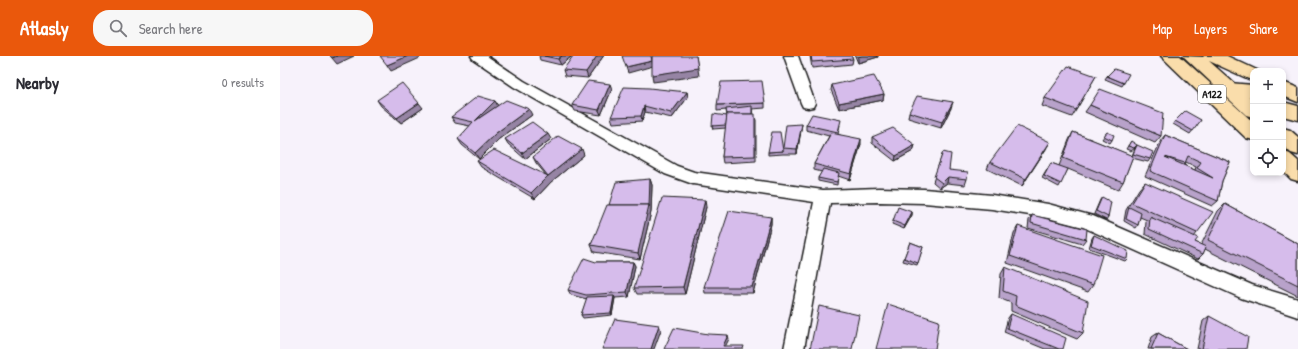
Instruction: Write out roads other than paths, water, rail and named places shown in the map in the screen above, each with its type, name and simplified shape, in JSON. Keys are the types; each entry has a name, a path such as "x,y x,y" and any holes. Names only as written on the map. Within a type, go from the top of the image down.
{"main road":[{"name":"A122","path":"1170,56 1208,92 1226,97"},
{"name":"A122","path":"1192,56 1250,129"},
{"path":"1212,56 1250,74"},
{"path":"1286,90 1298,96"},
{"path":"1226,97 1250,102"},
{"path":"1286,97 1298,99"},
{"path":"1286,111 1298,113"},
{"path":"1286,138 1298,148"},
{"path":"1286,162 1298,172"}],"street":[{"path":"478,56 520,84 671,170 693,178 823,197 879,195 924,196 992,202 1048,211 1087,221 1248,292 1298,308"},
{"path":"791,56 808,103"},
{"path":"794,349 823,197"}]}
